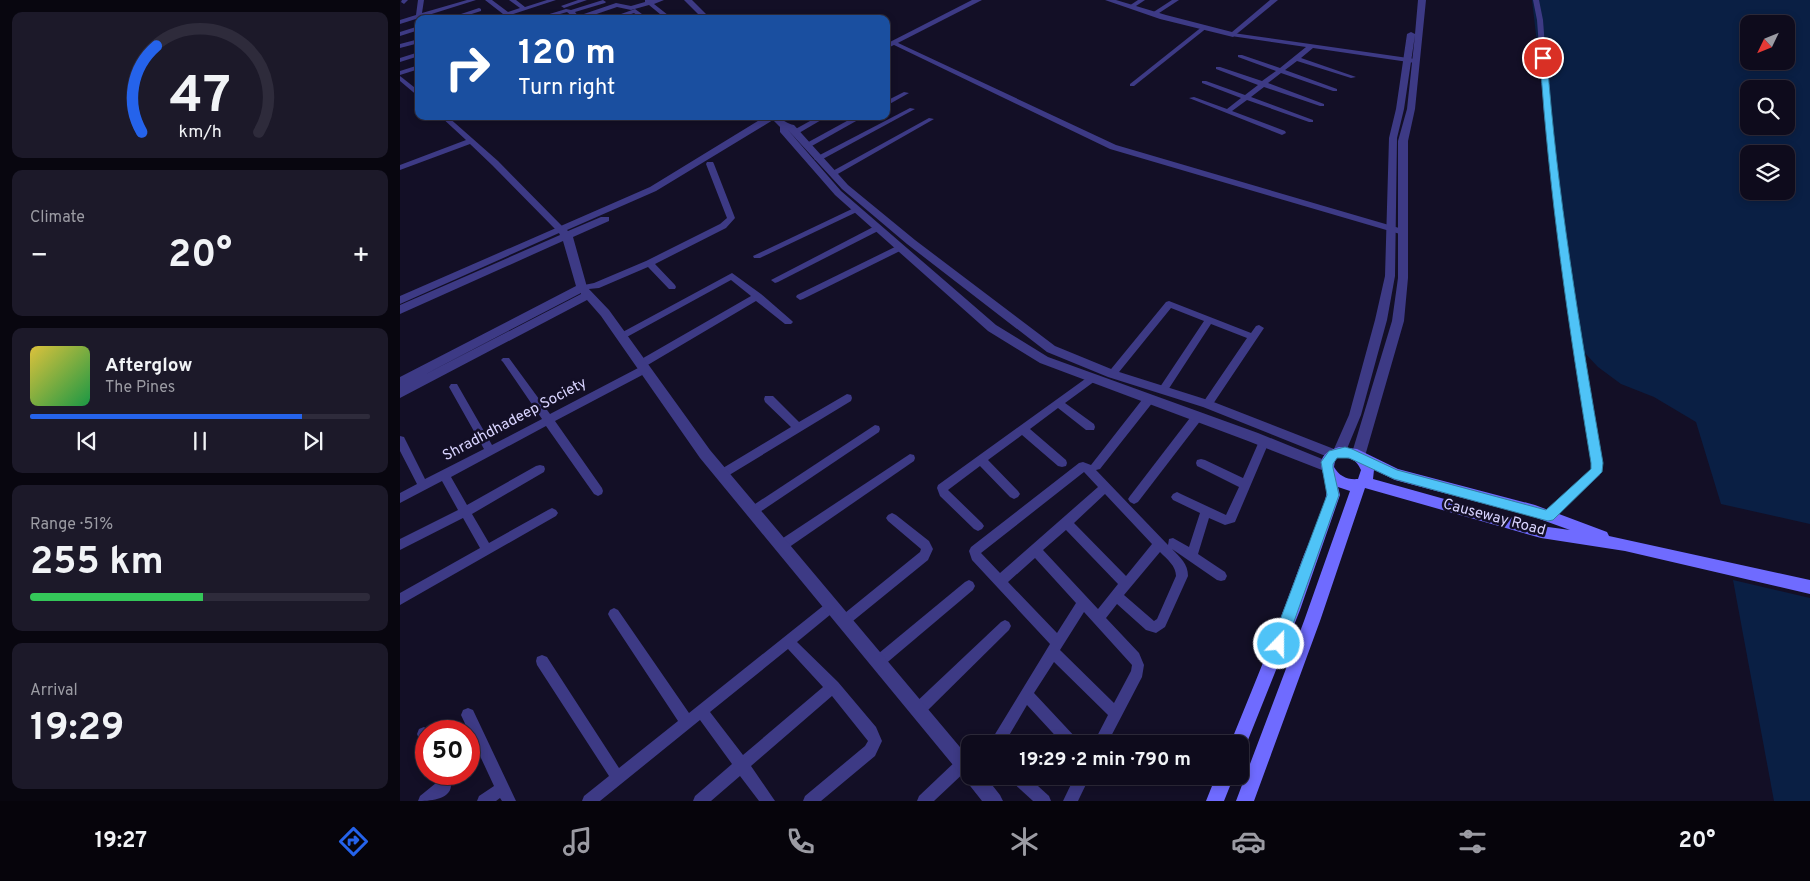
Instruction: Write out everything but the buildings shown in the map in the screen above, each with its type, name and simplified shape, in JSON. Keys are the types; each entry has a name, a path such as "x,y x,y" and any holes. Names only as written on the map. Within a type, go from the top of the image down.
{"main road":[{"path":"1242,735 1292,610 1333,495 1327,462 1336,453 1352,453 1394,474 1548,516 1625,544 1810,587"},
{"path":"1245,801 1361,483 1368,472 1361,458"},
{"path":"1328,470 1332,478 1345,485 1361,483"},
{"name":"Causeway Road","path":"1361,483 1541,532 1625,544"},
{"path":"1215,801 1221,785"}],"street":[{"path":"419,15 422,0"},
{"path":"447,0 447,8"},
{"path":"488,0 507,14"},
{"path":"512,0 524,9"},
{"path":"504,15 524,9 537,2 555,0 574,15"},
{"path":"567,9 584,0"},
{"path":"548,15 610,0"},
{"path":"586,15 616,5 631,8 661,0"},
{"path":"688,0 703,15"},
{"path":"890,45 978,0"},
{"path":"1109,0 1233,35 1411,61"},
{"path":"1131,7 1142,0"},
{"path":"1154,14 1176,0"},
{"path":"1233,35 1274,0"},
{"path":"1361,458 1398,321 1403,278 1403,142 1411,109 1411,61 1416,0"},
{"path":"778,120 785,126 792,127 845,186 911,242 1018,326 1051,349 1112,374 1208,404 1336,453 1355,415 1381,320 1390,276 1393,138 1411,61 1422,0"},
{"path":"1536,0 1540,20 1547,114 1571,307 1597,463 1596,472 1548,516"},
{"path":"422,15 467,1 485,15"},
{"path":"648,2 665,15"},
{"path":"462,15 479,10"},
{"path":"622,15 635,11 640,15"},
{"path":"400,22 415,17"},
{"path":"1132,85 1206,27"},
{"path":"400,34 415,29"},
{"path":"400,46 415,42"},
{"path":"890,45 1113,147 1403,232"},
{"path":"1227,112 1312,46"},
{"path":"400,60 415,55"},
{"path":"1240,56 1335,90"},
{"path":"1296,58 1353,77"},
{"path":"400,73 415,68"},
{"path":"1218,68 1322,105"},
{"path":"400,78 415,91"},
{"path":"408,85 415,82"},
{"path":"1204,82 1311,121"},
{"path":"890,102 906,93"},
{"path":"1192,98 1282,133"},
{"path":"833,173 912,109"},
{"path":"818,158 897,123 931,119"},
{"path":"447,120 495,163 563,232 588,290 705,454 961,761"},
{"path":"400,310 653,189 767,120"},
{"path":"796,131 817,120"},
{"path":"807,145 854,120"},
{"path":"785,126 783,130 824,178 857,210 992,328 1005,337 1044,360 1264,442 1328,470"},
{"path":"400,300 563,232 660,196 753,134 755,128"},
{"path":"400,168 470,141"},
{"path":"400,382 723,226 731,218 710,164"},
{"path":"757,256 857,210"},
{"path":"775,280 877,228"},
{"path":"800,297 899,248"},
{"path":"649,263 672,287"},
{"path":"622,336 732,276 788,322"},
{"path":"400,393 588,290"},
{"name":"Shradhdhadeep Society","path":"400,498 549,420 643,366 758,296"},
{"path":"1112,374 1169,304 1253,337"},
{"path":"1163,390 1210,319"},
{"path":"1005,337 1018,326"},
{"path":"1208,404 1260,328"},
{"path":"506,360 598,491"},
{"path":"978,526 944,493 942,488 1092,378"},
{"path":"454,387 490,451"},
{"path":"769,398 798,428"},
{"path":"722,474 847,398"},
{"path":"1096,466 1149,399"},
{"path":"1058,403 1090,427"},
{"path":"1134,499 1197,417"},
{"path":"753,511 875,429"},
{"path":"1024,429 1062,462"},
{"path":"400,440 423,486"},
{"path":"1177,497 1224,520 1232,519 1264,442"},
{"path":"782,546 910,458"},
{"path":"980,459 1014,494"},
{"path":"1200,463 1246,485"},
{"path":"1116,596 1150,626 1156,627 1161,623 1182,576 1182,570 1160,543 1083,466 979,546 976,551 976,556 1116,714"},
{"path":"400,545 465,512 540,469"},
{"path":"444,475 487,550"},
{"path":"1000,582 1104,488"},
{"path":"1192,556 1206,511"},
{"path":"400,600 552,513"},
{"path":"844,621 924,556 927,549 925,545 892,518"},
{"path":"1066,522 1126,584"},
{"path":"1098,618 1160,543"},
{"path":"1173,543 1221,576"},
{"path":"1035,550 1134,657 1138,665 1137,672 1105,735"},
{"path":"878,662 969,586"},
{"path":"1001,735 1083,602"},
{"path":"589,801 832,606"},
{"path":"614,614 687,722"},
{"path":"918,710 1006,626"},
{"path":"788,641 833,688 871,732 875,741 870,751 810,801"},
{"path":"542,661 618,778"},
{"path":"700,801 833,688"},
{"path":"1026,694 1064,735"},
{"path":"701,712 768,801"},
{"path":"468,715 509,801"},
{"path":"924,801 961,780"},
{"path":"425,801 444,785"},
{"path":"981,785 994,801"},
{"path":"1026,785 1044,801"},
{"path":"1070,801 1078,785"},
{"path":"484,801 503,788"}],"water":[{"path":"1532,0 1810,0 1810,524 1721,504 1696,422 1654,397 1621,384 1598,367 1581,349 1552,174"},
{"path":"1733,580 1810,598 1810,801 1774,801"}],"route":[{"path":"1279,644 1333,495 1327,468 1327,462 1333,454 1339,452 1352,453 1363,461 1394,474 1548,516 1596,472 1597,463 1571,307 1547,114 1543,58"}]}
